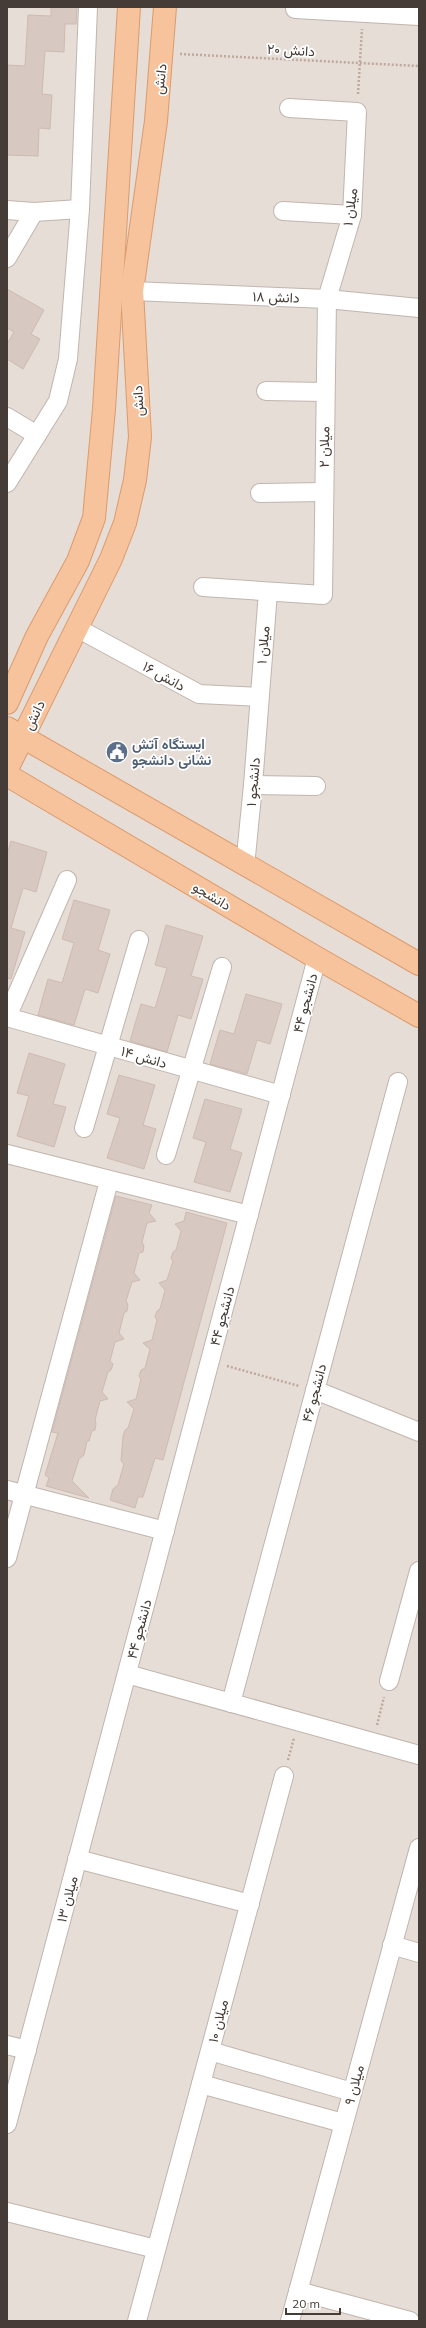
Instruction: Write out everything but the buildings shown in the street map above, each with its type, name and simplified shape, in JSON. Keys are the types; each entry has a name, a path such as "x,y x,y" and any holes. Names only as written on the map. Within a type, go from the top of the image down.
{"main road":[{"path":"7,703 37,636 78,561 94,518 104,409 128,7"},
{"name":"دانش","path":"7,769 15,732 77,628 111,559 125,523 135,480 140,436 132,291 156,121 165,7"},
{"path":"121,115 156,121"},
{"path":"15,732 245,866 419,964"},
{"name":"دانشجو","path":"7,775 317,958 419,1016"}],"street":[{"path":"7,483 58,401 65,380 80,209 88,7"},
{"path":"295,9 363,10 419,16"},
{"path":"289,108 357,112"},
{"name":"میلان ۱","path":"327,299 352,215 357,112"},
{"path":"7,210 34,212 80,209"},
{"path":"283,211 352,215"},
{"path":"7,258 34,212"},
{"name":"دانش ۱۸","path":"132,291 327,299 419,308"},
{"name":"میلان ۲","path":"268,592 323,596 323,492 327,299"},
{"path":"266,391 325,392"},
{"path":"7,417 37,435"},
{"path":"260,493 323,492"},
{"path":"203,587 268,592"},
{"name":"میلان ۱","path":"259,697 268,592"},
{"name":"دانش ۱۶","path":"77,628 199,694 259,697"},
{"name":"دانشجو ۱","path":"245,866 253,785 259,697"},
{"path":"253,785 316,786"},
{"path":"7,1017 67,880"},
{"path":"84,1128 139,940"},
{"name":"دانشجو ۴۴","path":"127,1674 317,958"},
{"path":"166,1155 222,966"},
{"name":"دانش ۱۴","path":"7,1017 281,1096"},
{"name":"دانشجو ۴۶","path":"231,1703 398,1082"},
{"path":"7,1154 109,1181 249,1215"},
{"path":"7,1558 109,1181"},
{"path":"315,1390 419,1432"},
{"path":"7,1490 165,1531"},
{"path":"388,1681 419,1571"},
{"path":"127,1674 419,1755"},
{"name":"میلان ۱۳","path":"7,2124 127,1674"},
{"name":"میلان ۱۰","path":"137,2321 284,1776"},
{"name":"میلان ۹","path":"290,2321 419,1848"},
{"path":"78,1859 250,1904"},
{"path":"392,1946 419,1953"},
{"path":"7,2045 27,2050"},
{"path":"210,2051 352,2092"},
{"path":"201,2084 344,2123"},
{"path":"7,2212 156,2249"},
{"path":"298,2291 410,2321"}],"path":[{"path":"357,112 363,10"},
{"name":"دانش ۲۰","path":"162,53 419,66"},
{"path":"210,1362 315,1390"},
{"path":"372,1742 388,1681"},
{"path":"284,1776 299,1722"}],"shaded area":[{"path":"7,7 419,7 419,2321 7,2321"}],"place":[{"name":"ایستگاه آتش نشانی دانشجو","path":"117,752"}]}
